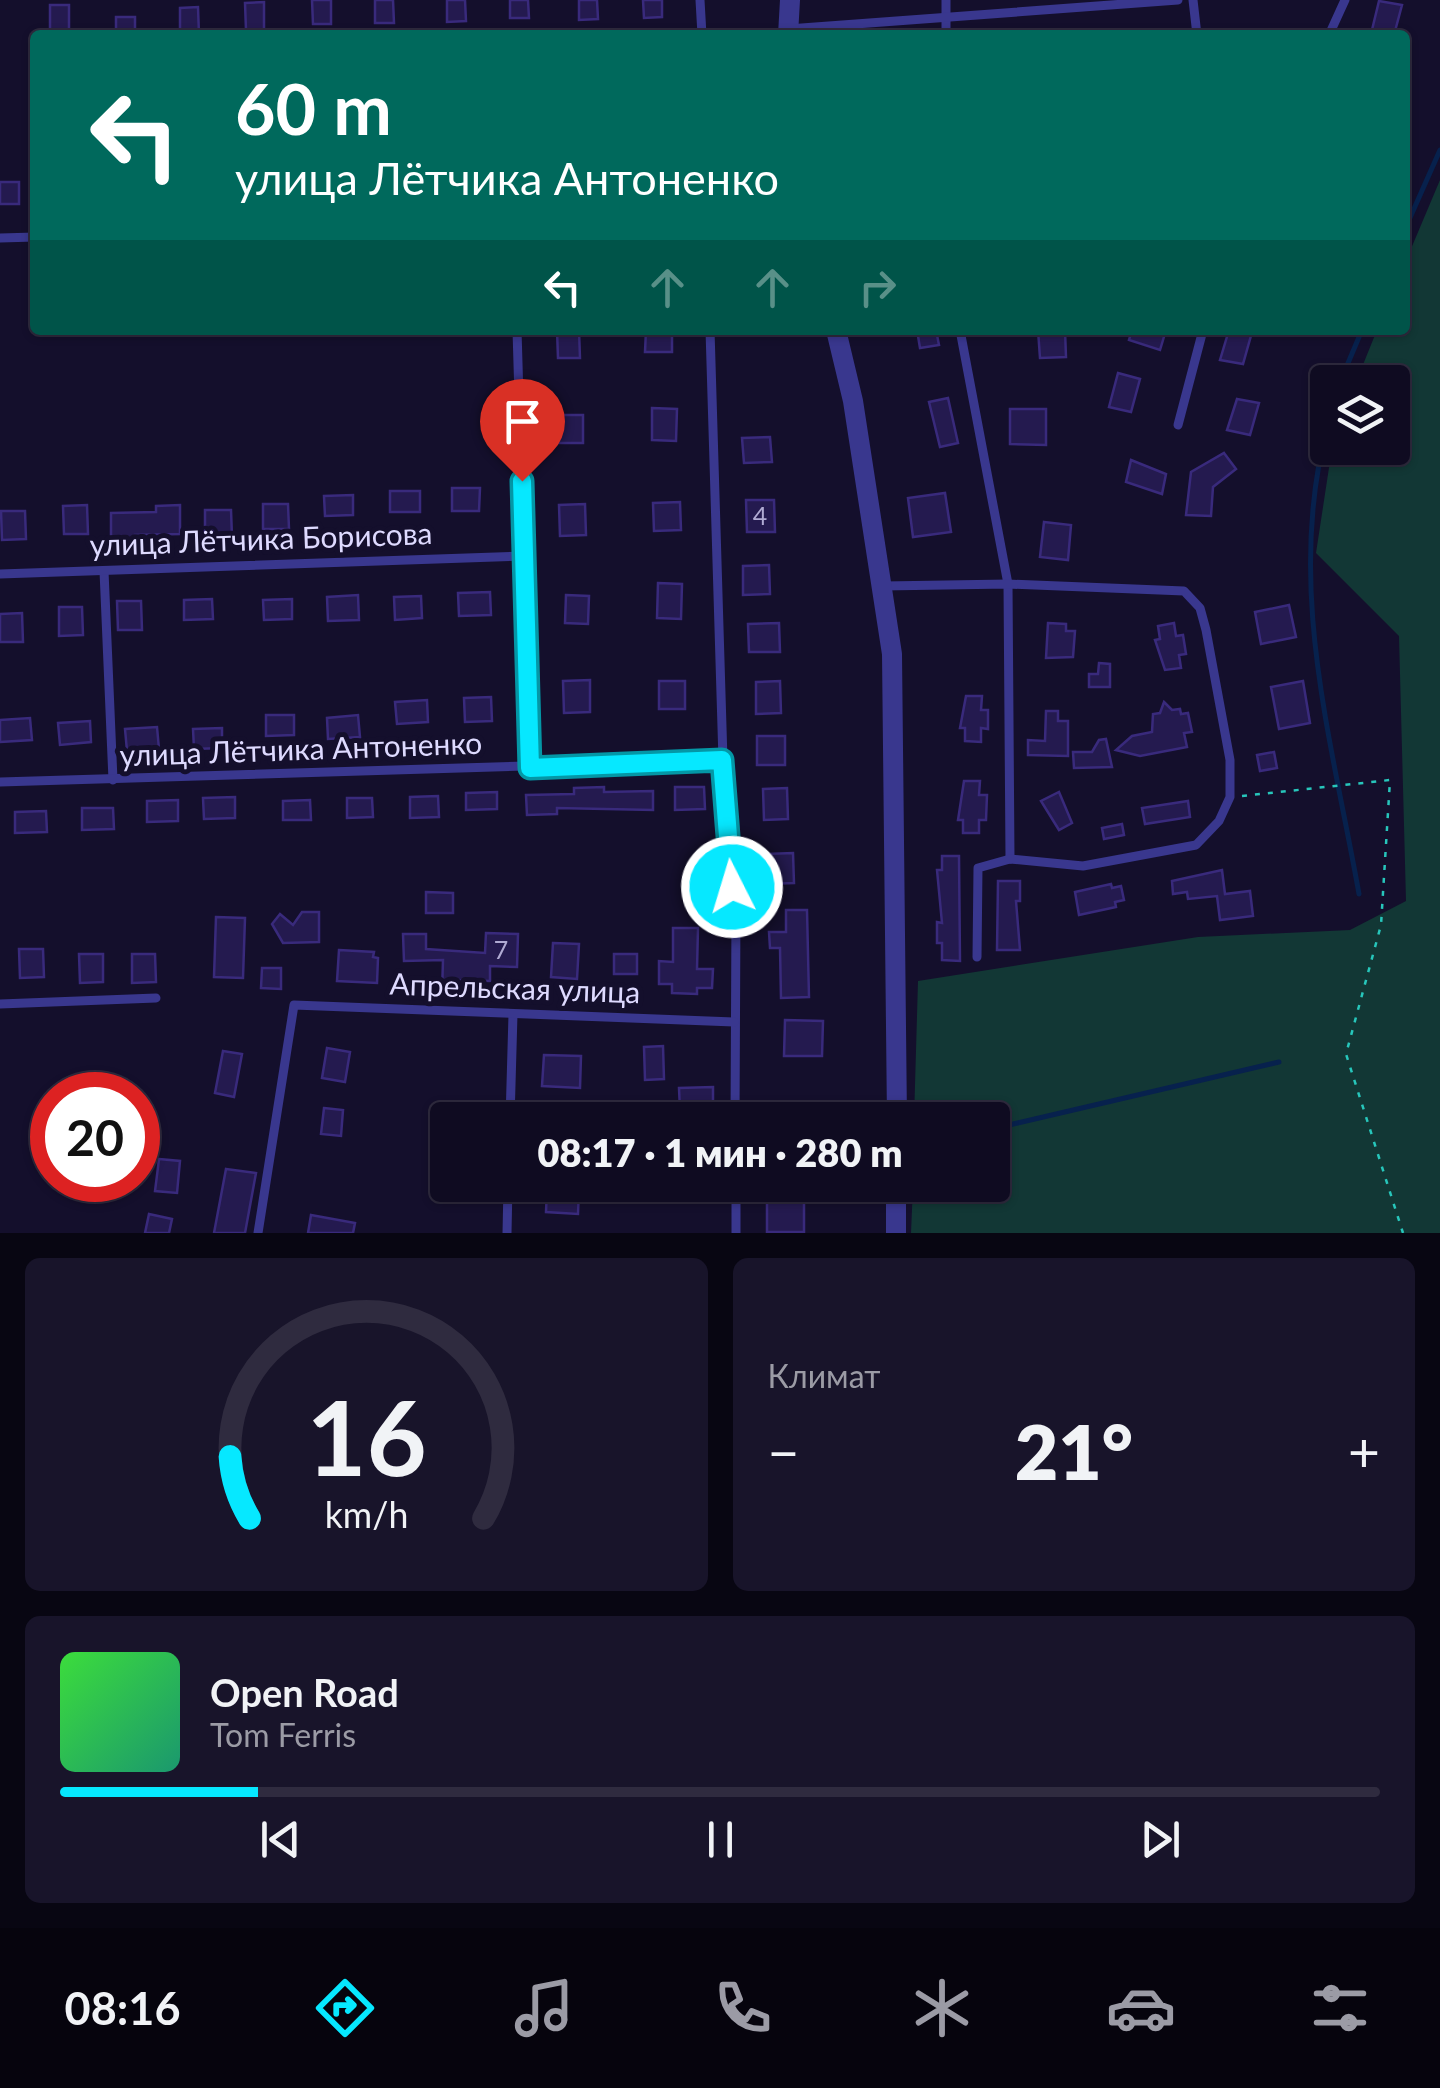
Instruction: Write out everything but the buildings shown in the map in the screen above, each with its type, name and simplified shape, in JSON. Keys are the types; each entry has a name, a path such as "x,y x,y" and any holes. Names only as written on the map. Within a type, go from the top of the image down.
{"street":[{"path":"788,30 790,0"},
{"path":"837,335 854,402 883,586 896,722 897,1102"},
{"path":"896,1202 896,1233"}],"lane":[{"path":"700,0 702,30"},
{"path":"946,0 946,30"},
{"path":"803,30 865,22 1178,0"},
{"path":"1193,0 1196,30"},
{"path":"1331,30 1345,0"},
{"path":"865,22 866,30"},
{"path":"0,238 30,237"},
{"path":"517,335 530,768"},
{"path":"710,335 722,760 732,887"},
{"path":"961,335 1008,584 1010,859"},
{"path":"1178,425 1202,335"},
{"name":"улица Лётчика Борисова","path":"0,574 524,556"},
{"path":"104,571 114,780"},
{"path":"883,586 1008,584 1184,591 1200,608 1206,630 1230,760 1230,797 1219,821 1196,845 1083,866 1010,859 978,868 977,957"},
{"name":"улица Лётчика Антоненко","path":"0,782 722,760"},
{"path":"735,1102 736,910"},
{"path":"0,1004 156,998"},
{"name":"Апрельская улица","path":"258,1233 294,1006 734,1022"},
{"path":"511,1102 514,1014"},
{"path":"507,1233 508,1202"},
{"path":"736,1202 736,1233"}],"path":[{"path":"1230,797 1390,780 1381,925 1346,1054 1403,1233"}],"green space":[{"path":"1440,180 1440,1233 911,1233 912,1202 1010,1202 1010,1102 915,1102 918,981 1198,937 1350,930 1406,901 1399,636 1316,553 1329,465 1410,465 1410,365 1363,365 1375,335 1410,335 1410,251"}],"waterway":[{"path":"1410,218 1440,150"},
{"path":"1347,365 1360,335"},
{"path":"1320,465 1311,542 1317,660 1359,894"},
{"path":"1010,1125 1279,1062"}],"route":[{"path":"522,481 530,768 722,760 732,887"}]}
